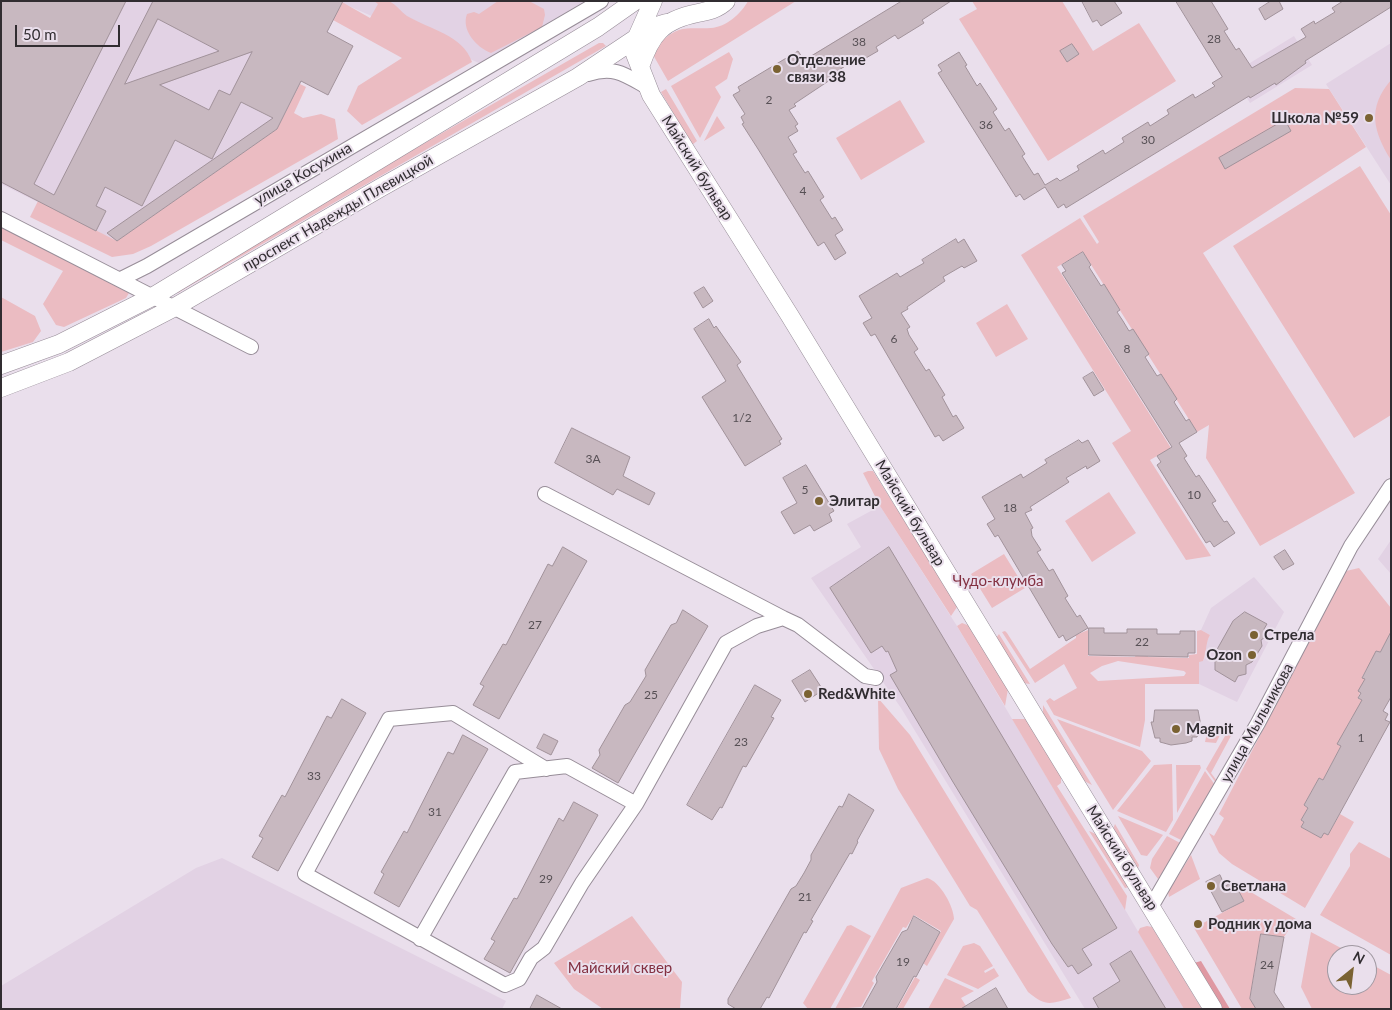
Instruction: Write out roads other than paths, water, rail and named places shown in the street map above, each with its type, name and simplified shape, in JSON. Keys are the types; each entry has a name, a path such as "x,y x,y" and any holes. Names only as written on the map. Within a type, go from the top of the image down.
{"main road":[{"name":"проспект Надежды Плевицкой","path":"1,365 60,344 154,296 598,27 634,1"},
{"path":"637,37 653,1"},
{"path":"677,1 695,11 709,11 726,1"},
{"name":"проспект Надежды Плевицкой","path":"1,388 69,362 175,307 380,188 578,77 653,27 679,16 709,11"},
{"path":"640,68 654,34 666,23"},
{"name":"Майский бульвар","path":"637,37 635,54 646,87 795,324 1213,1009"}],"street":[{"name":"улица Косухина","path":"121,279 147,266 601,1"},
{"path":"578,77 604,69 623,74 646,87"},
{"path":"1,219 251,347"},
{"name":"улица Мыльникова","path":"1151,906 1258,723 1351,546 1391,486"},
{"path":"545,494 798,625 865,676 876,678"},
{"path":"546,769 453,713 389,719 305,874 505,985 520,979 531,958 544,948 582,883 636,804 726,643 757,626 783,618"},
{"path":"420,939 515,772 567,766 636,804"}],"place":[{"name":"Отделение связи 38","path":"777,69"},
{"name":"Школа №59","path":"1369,118"},
{"name":"Элитар","path":"819,501"},
{"name":"Стрела","path":"1254,635"},
{"name":"Ozon","path":"1252,655"},
{"name":"Red&White","path":"808,694"},
{"name":"Magnit","path":"1176,729"},
{"name":"Светлана","path":"1211,886"},
{"name":"Родник у дома","path":"1198,924"}],"park label":[{"name":"Чудо-клумба","path":"998,581"},
{"name":"Майский сквер","path":"620,968"}]}
